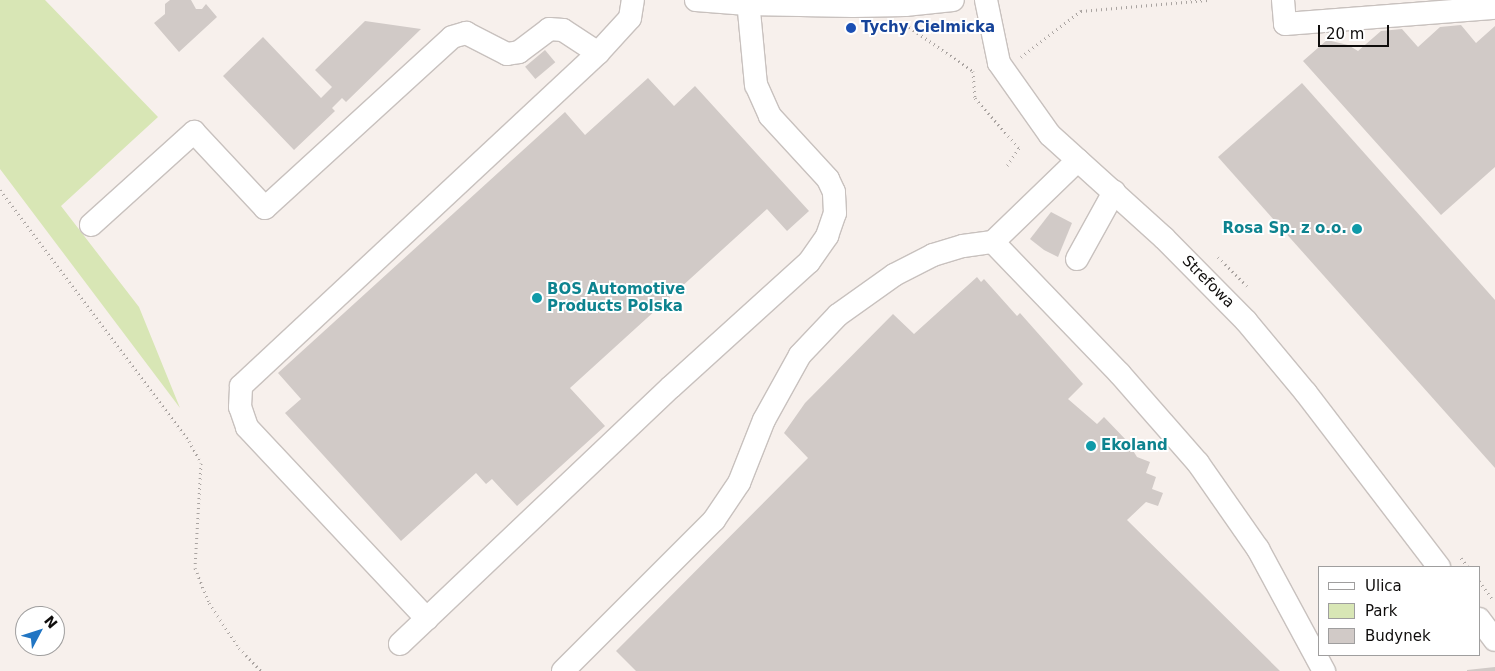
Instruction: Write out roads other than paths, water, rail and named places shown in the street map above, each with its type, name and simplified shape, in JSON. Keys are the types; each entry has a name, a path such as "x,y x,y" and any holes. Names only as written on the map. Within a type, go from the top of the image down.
{"street":[{"path":"427,619 247,427 240,407 241,386 598,53 630,18 633,0"},
{"path":"696,0 905,5 953,0"},
{"name":"Strefowa","path":"986,0 999,63 1050,135 1164,238 1246,321 1306,393 1438,566"},
{"path":"1283,0 1285,24 1495,8"},
{"path":"400,644 664,394 809,262 827,236 835,213 834,192 828,179 770,116 756,85 747,2"},
{"path":"91,225 194,132 265,208 452,37 466,33 507,54 519,52 549,30 563,30 598,53"},
{"path":"563,671 714,520 740,483 764,420 800,355 838,315 894,275 933,255 963,246 993,242 1078,160"},
{"path":"1077,259 1114,192"},
{"path":"993,242 1120,374 1198,463 1258,549 1324,671"},
{"path":"1480,619 1495,640"}],"place":[{"name":"Tychy Cielmicka","path":"851,28"},
{"name":"Rosa Sp. z o.o.","path":"1357,229"},
{"name":"BOS Automotive Products Polska","path":"537,298"},
{"name":"Ekoland","path":"1091,446"}]}
